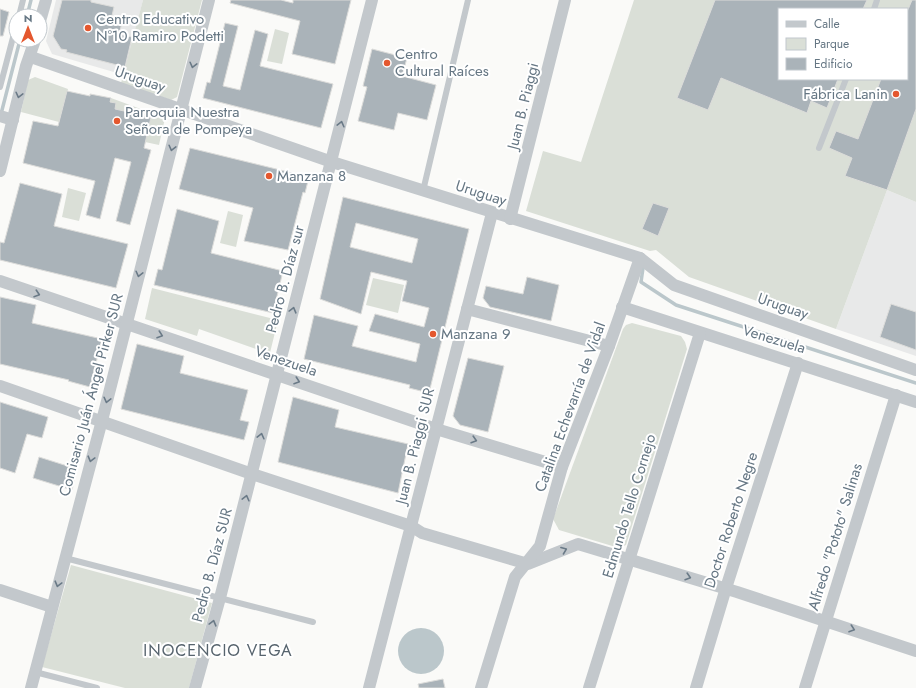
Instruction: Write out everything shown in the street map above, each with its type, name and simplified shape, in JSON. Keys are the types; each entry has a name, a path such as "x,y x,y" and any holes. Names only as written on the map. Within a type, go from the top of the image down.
{"street":[{"name":"Comisario Juán Ángel Pirker SUR","path":"31,688 102,421 209,0"},
{"name":"Pedro B. Díaz sur","path":"252,474 276,374 332,162 372,0"},
{"name":"Juan B. Piaggi","path":"510,219 565,0"},
{"path":"0,171 26,66 31,57 33,48"},
{"name":"Uruguay","path":"31,57 332,162 510,219 640,258 674,285 916,370"},
{"path":"0,116 13,120"},
{"name":"Juan B. Piaggi SUR","path":"369,688 492,213"},
{"name":"Catalina Echevarría de Vidal","path":"481,688 515,577 528,564 540,546 562,467 609,346 640,258"},
{"name":"Venezuela","path":"0,281 436,429 562,467"},
{"name":"Venezuela","path":"622,307 916,402"},
{"path":"467,309 609,346"},
{"name":"Edmundo Tello Cornejo","path":"589,688 700,333"},
{"name":"Doctor Roberto Negre","path":"696,688 726,588 798,363"},
{"path":"0,386 252,474 411,526 422,533 528,564 578,544 726,588 916,651"},
{"name":"Alfredo \"Pototo\" Salinas","path":"805,688 896,396"},
{"name":"Pedro B. Díaz SUR","path":"195,688 252,474"},
{"path":"0,590 52,607"}],"lane":[{"path":"422,191 468,0"},
{"path":"0,87 10,48"},
{"path":"819,148 846,80"},
{"path":"65,558 313,622"},
{"path":"35,672 97,688"}],"shaded area":[{"name":"Centro Educativo N°10 Ramiro Podetti","path":"56,0 143,0 124,75 52,54 48,45 48,33"},
{"path":"887,190 916,202 916,356 836,329"},
{"path":"421,628 434,632 440,638 444,651 440,664 434,670 421,674 408,670 402,664 398,651 402,638 408,632"}],"green space":[{"path":"143,0 202,0 177,97 171,100 121,83"},
{"path":"634,0 916,0 916,202 887,190 836,329 689,277 656,250 650,251 526,211 543,151 581,162"},
{"path":"275,29 289,33 282,64 267,61"},
{"path":"35,77 68,89 59,122 21,112 28,80"},
{"path":"111,98 165,118 159,145 145,142 150,117 115,109 110,102"},
{"path":"68,188 86,193 79,221 62,217"},
{"path":"228,211 243,215 236,247 220,243"},
{"path":"373,278 404,285 398,313 366,305"},
{"path":"152,288 278,320 268,361 260,359 262,351 199,329 197,336 145,319"},
{"path":"632,323 681,336 687,349 626,545 619,548 559,530 553,519 623,329 626,325"},
{"path":"71,565 212,603 189,688 125,688 42,667"}],"building":[{"name":"Centro Educativo N°10 Ramiro Podetti","path":"62,0 91,0 91,2 114,7 111,20 122,23 119,34 132,37 125,67 66,52 67,50 61,49 53,36"},
{"path":"231,0 281,0 293,3 293,0 351,0 335,64 292,54 300,21 230,3"},
{"path":"715,0 867,0 863,8 778,8 778,80 838,80 827,108 811,101 807,113 721,78 708,110 677,98"},
{"name":"Fábrica Lanin","path":"912,0 916,0 916,109 887,190 845,176 852,158 829,148 836,131 858,139 881,80 908,80 908,10"},
{"path":"0,9 8,12 8,16 3,36 0,36"},
{"path":"225,23 238,26 223,86 240,90 255,30 268,34 260,66 333,84 321,128 203,98 207,82 210,83"},
{"path":"372,49 407,58 402,76 436,85 427,120 398,113 394,130 358,121 367,87 363,86"},
{"path":"67,91 90,96 90,94 111,98 110,102 116,103 115,109 151,117 144,148 151,150 130,225 116,221 131,162 115,158 100,219 86,215 95,181 23,163 33,121 58,126"},
{"path":"190,148 309,177 305,193 303,192 288,250 244,241 253,208 179,189"},
{"path":"20,183 62,194 54,226 128,244 116,288 0,260 0,242 4,243"},
{"path":"343,197 469,229 429,393 409,388 410,385 304,359 314,315 358,326 352,346 416,362 420,344 369,331 375,314 424,327 429,308 402,301 407,281 371,272 361,314 320,299","holes":["356,223 418,239 412,263 350,247"]},
{"path":"653,203 669,208 658,236 642,229"},
{"path":"177,209 219,221 211,253 283,271 273,313 154,285 158,269 162,270"},
{"path":"527,277 559,285 551,321 490,307 483,298 486,286 523,294"},
{"path":"0,297 36,305 32,323 102,339 90,387 68,381 69,380 0,364"},
{"path":"891,304 916,312 916,350 880,337"},
{"path":"137,344 184,356 180,373 248,390 240,420 249,422 244,440 121,409"},
{"path":"468,358 504,366 488,432 460,425 453,416"},
{"path":"293,397 339,410 335,427 408,444 398,493 278,462"},
{"path":"0,402 48,417 42,438 27,434 15,473 0,468"},
{"path":"39,457 77,469 72,490 33,478"},
{"path":"443,679 445,688 419,688 418,684"}],"waterway":[{"path":"29,8 31,0"},
{"path":"1,114 18,48"},
{"path":"643,268 641,282 676,305 916,383"}],"place":[{"name":"Centro Educativo N°10 Ramiro Podetti","path":"88,28"},
{"name":"Centro Cultural Raíces","path":"387,63"},
{"name":"Fábrica Lanin","path":"896,94"},
{"name":"Parroquia Nuestra Señora de Pompeya","path":"117,121"},
{"name":"Manzana 8","path":"269,176"},
{"name":"Manzana 9","path":"433,334"}],"district":[{"name":"INOCENCIO VEGA","path":"218,650"}]}
